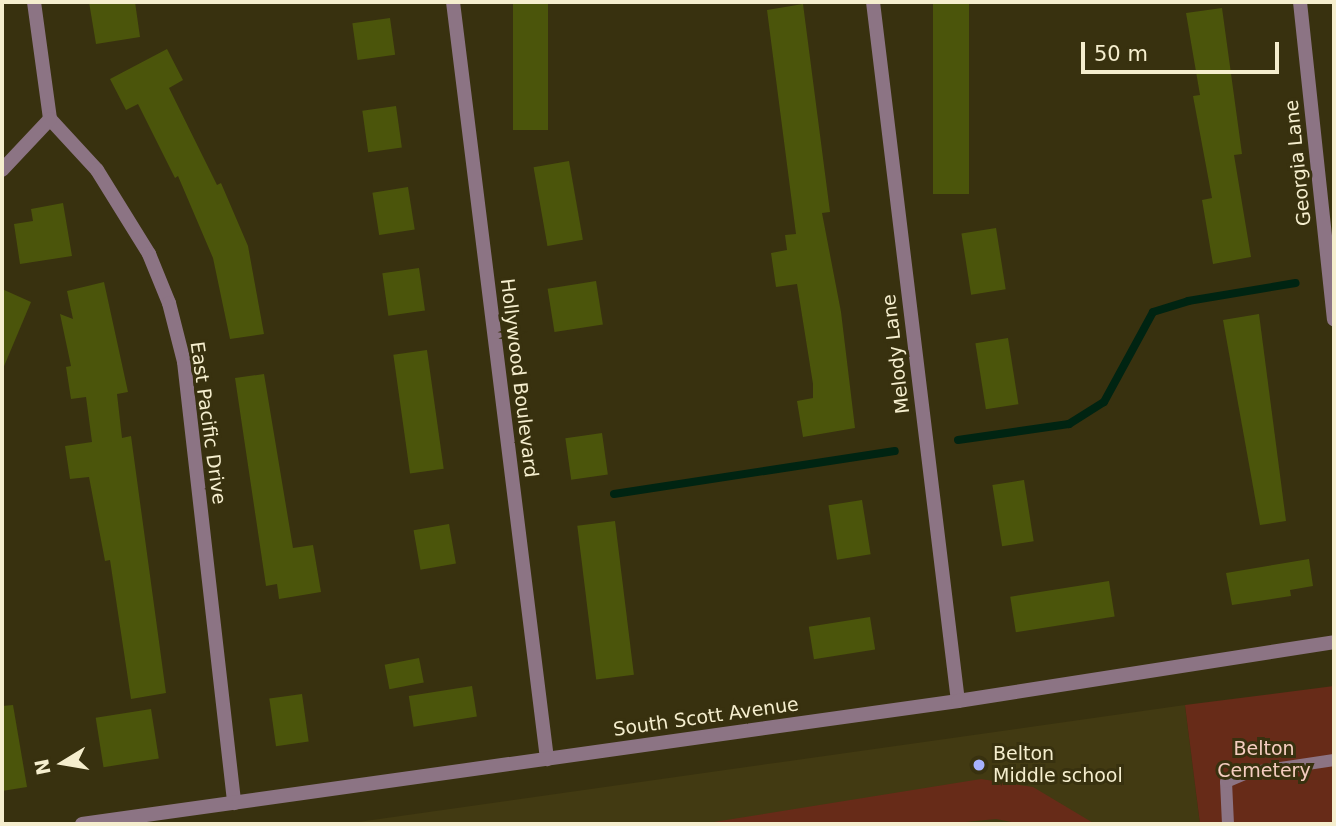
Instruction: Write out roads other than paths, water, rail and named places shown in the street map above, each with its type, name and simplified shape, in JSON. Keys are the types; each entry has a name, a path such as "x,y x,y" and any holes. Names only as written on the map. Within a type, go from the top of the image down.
{"street":[{"path":"2,170 50,119 34,2"},
{"name":"Hollywood Boulevard","path":"453,2 547,759"},
{"name":"Melody Lane","path":"873,2 958,701"},
{"name":"Georgia Lane","path":"1300,2 1334,319"},
{"name":"East Pacific Drive","path":"50,119 124,207 169,303 184,362 234,803"},
{"name":"South Scott Avenue","path":"82,824 958,701 1334,642"}],"lane":[{"path":"1228,824 1226,782 1247,773 1334,760"}],"waterway":[{"path":"958,440 1069,424 1104,402 1153,312 1188,301 1296,283"},
{"path":"614,494 895,451"}],"place":[{"name":"Belton Middle school","path":"979,765"}],"park label":[{"name":"Belton Cemetery","path":"1264,760"}]}
